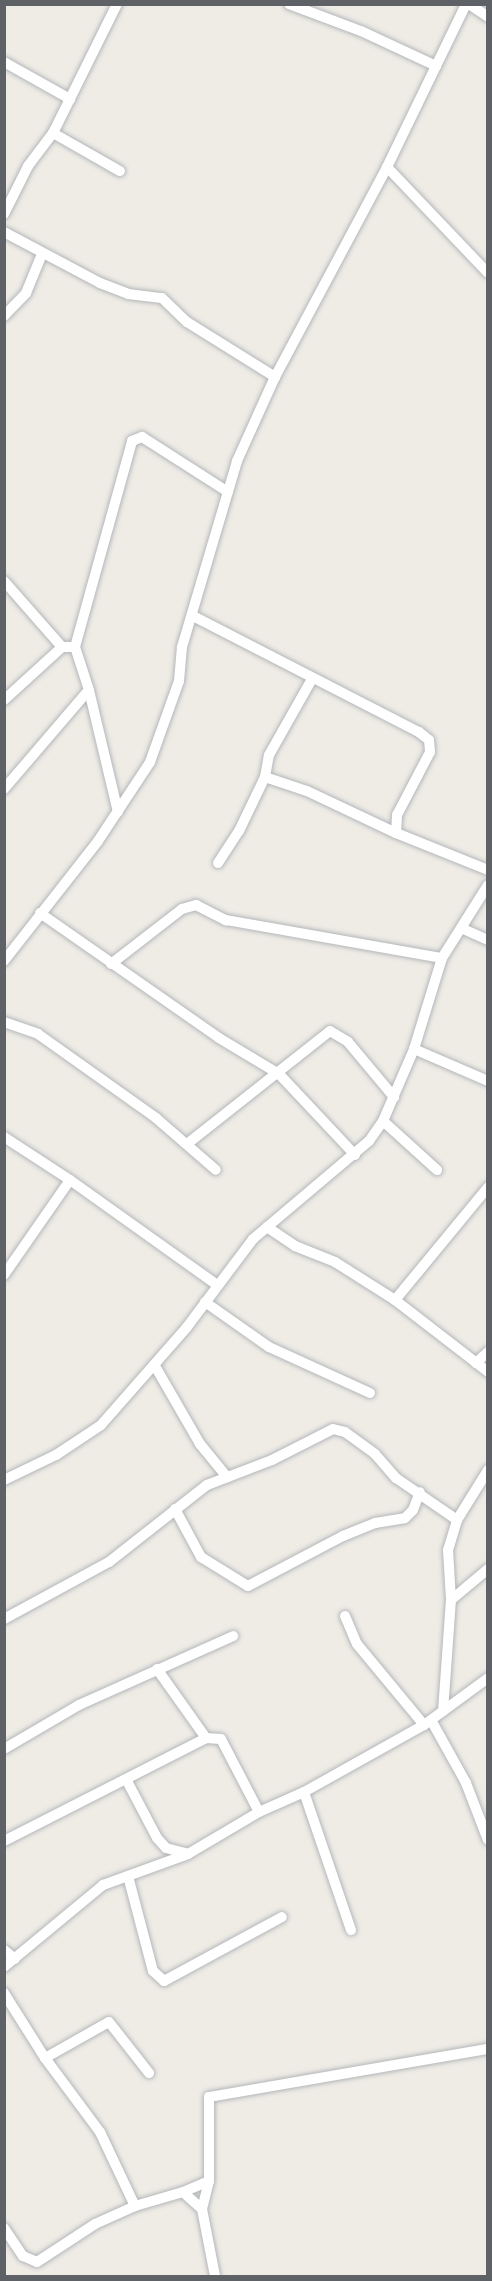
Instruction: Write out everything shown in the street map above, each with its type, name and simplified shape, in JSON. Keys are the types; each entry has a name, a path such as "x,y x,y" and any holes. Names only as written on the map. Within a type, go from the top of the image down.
{"street":[{"path":"4,214 28,166 52,133 117,4"},
{"path":"289,4 361,31 436,66"},
{"path":"4,961 118,812 158,744 179,681 182,647 237,461 275,377 387,167 468,4 488,17"},
{"path":"4,62 70,99"},
{"path":"52,133 120,171"},
{"path":"387,167 483,261 488,273"},
{"path":"4,232 42,254 119,291 162,298 187,322 275,377"},
{"path":"4,316 26,293 42,254"},
{"path":"118,812 89,690 75,647 132,441 142,437 228,492"},
{"path":"4,581 62,648"},
{"path":"193,616 419,732 429,740 430,752 397,815 396,833"},
{"path":"4,700 62,648 75,647"},
{"path":"218,863 265,777 269,755 312,679"},
{"path":"4,789 89,690"},
{"path":"265,777 307,791 396,833 488,870"},
{"path":"4,1480 82,1440 155,1366 267,1227 355,1155 384,1121 414,1049 442,958 488,885"},
{"path":"111,964 182,909 196,905 226,920 442,958"},
{"path":"40,913 226,1043 279,1074 355,1155"},
{"path":"461,928 488,940"},
{"path":"4,1022 38,1034 187,1144 216,1170"},
{"path":"187,1144 250,1093 279,1074 330,1031 348,1042 394,1097"},
{"path":"414,1049 488,1081"},
{"path":"384,1121 437,1170"},
{"path":"4,1137 70,1180 218,1286"},
{"path":"4,1275 70,1180"},
{"path":"395,1300 488,1187"},
{"path":"267,1227 295,1246 335,1262 395,1300 488,1372"},
{"path":"205,1302 269,1347 370,1393"},
{"path":"476,1363 488,1352"},
{"path":"155,1366 200,1444 227,1477"},
{"path":"4,1619 109,1563 207,1485 273,1460 333,1429 352,1438 396,1478 420,1492 457,1520"},
{"path":"443,1711 451,1600 446,1558 457,1520 488,1470"},
{"path":"175,1509 201,1557 248,1586 343,1536 375,1523 405,1518 414,1510 420,1492"},
{"path":"451,1600 488,1569"},
{"path":"345,1616 357,1644 428,1722 466,1783 488,1840"},
{"path":"4,1749 40,1725 233,1635"},
{"path":"157,1669 206,1738"},
{"path":"4,1967 103,1885 188,1854 259,1812 304,1792 428,1722 488,1678"},
{"path":"4,1841 127,1781 206,1738 221,1739 259,1812"},
{"path":"127,1781 157,1838 166,1848 188,1854"},
{"path":"304,1792 351,1930"},
{"path":"128,1876 153,1971 164,1982 282,1917"},
{"path":"4,1950 15,1959"},
{"path":"4,1993 45,2058 100,2132 135,2206"},
{"path":"45,2058 109,2022 149,2073"},
{"path":"215,2277 202,2210 209,2181 209,2097 488,2049"},
{"path":"4,2228 23,2256 37,2262 95,2224 135,2206 183,2192 209,2181"},
{"path":"183,2192 202,2210"}]}
